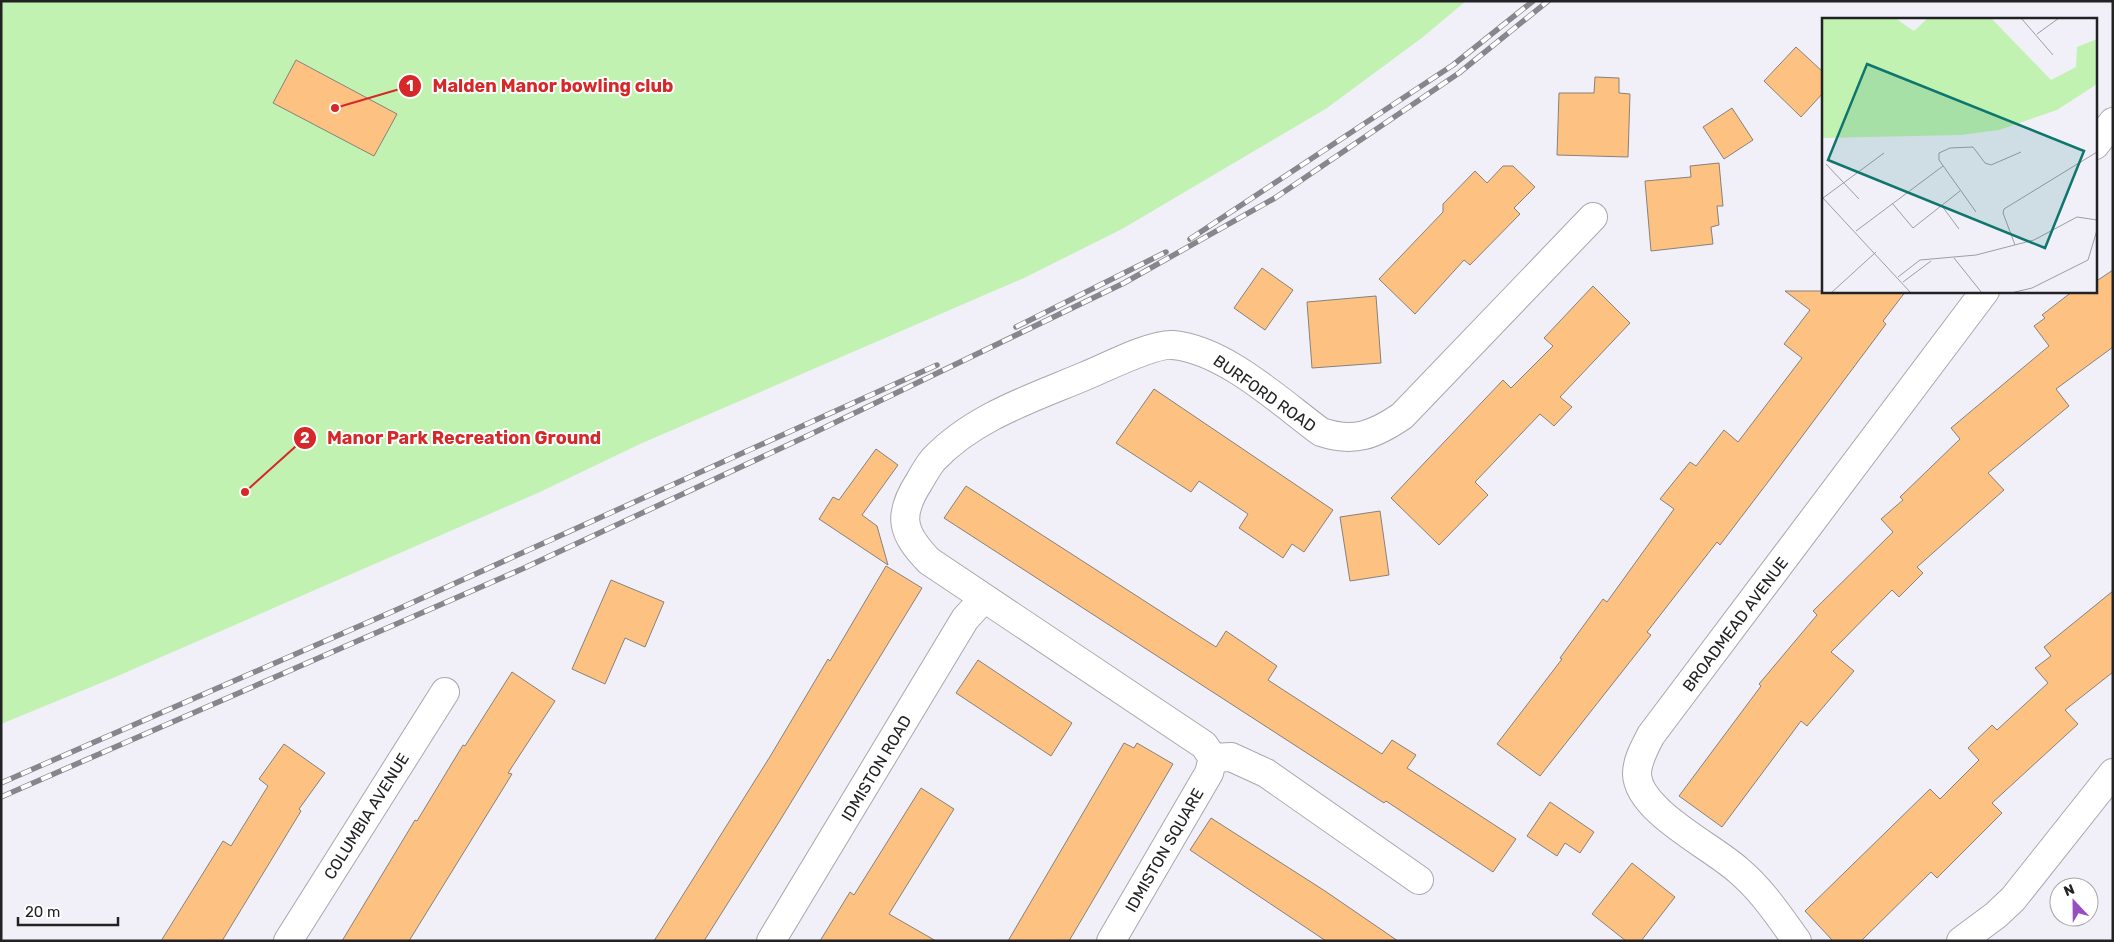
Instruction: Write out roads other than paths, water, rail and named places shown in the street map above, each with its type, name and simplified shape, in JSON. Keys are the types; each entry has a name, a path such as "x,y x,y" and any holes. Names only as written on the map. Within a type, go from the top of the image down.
{"street":[{"path":"2096,144 2113,122"},
{"name":"BURFORD ROAD","path":"1213,758 1204,745 929,561 912,544 904,522 906,506 933,460 954,441 983,422 1017,404 1147,350 1171,344 1196,349 1223,360 1321,432 1339,438 1360,437 1383,429 1402,416 1593,217"},
{"name":"BROADMEAD AVENUE","path":"1797,941 1766,898 1738,870 1659,812 1646,796 1637,775 1641,754 1651,735 1984,292"},
{"name":"IDMISTON ROAD","path":"772,941 965,619 984,598"},
{"name":"COLUMBIA AVENUE","path":"288,941 445,692"},
{"path":"1213,758 1231,757 1266,773 1418,880"},
{"name":"IDMISTON SQUARE","path":"1111,941 1209,773 1213,758"},
{"path":"1961,941 1996,915 2013,899 2113,773"}],"railway":[{"path":"1190,239 1453,65 1533,1"},
{"path":"1,797 522,569 805,437 1124,283 1275,198 1459,73 1548,1"},
{"path":"1016,327 1166,252"},
{"path":"1,783 396,610 937,365"}],"place":[{"name":"Malden Manor bowling club","path":"335,108"},
{"name":"Manor Park Recreation Ground","path":"245,492"}]}
